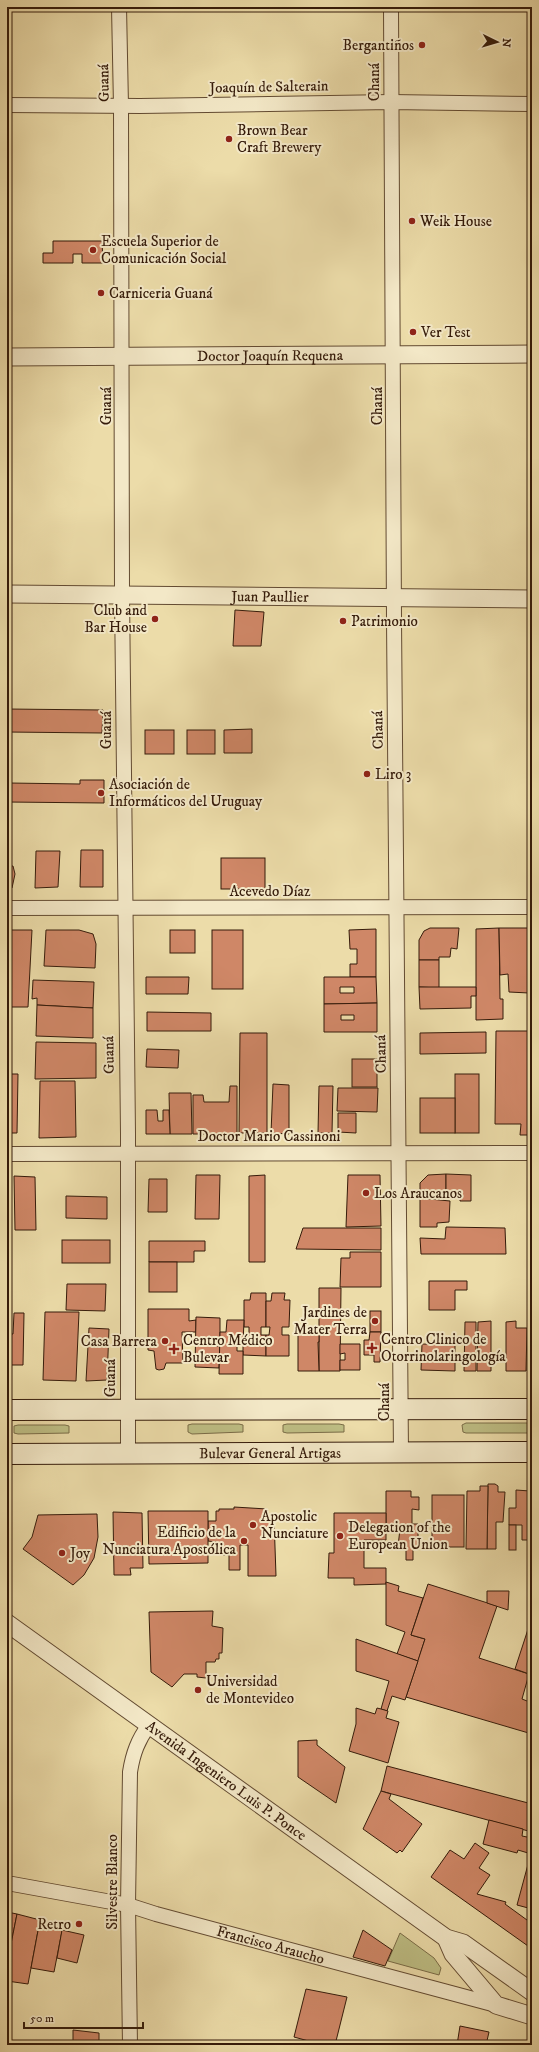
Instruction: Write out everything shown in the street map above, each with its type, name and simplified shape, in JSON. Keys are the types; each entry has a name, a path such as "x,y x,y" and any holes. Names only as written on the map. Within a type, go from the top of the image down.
{"main road":[{"path":"7,1410 532,1409"},
{"name":"Bulevar General Artigas","path":"7,1454 532,1452"}],"street":[{"name":"Guaná","path":"119,7 123,357 122,594 124,908 128,1154 128,1454"},
{"name":"Chaná","path":"391,7 401,1453"},
{"name":"Joaquín de Salterain","path":"7,105 121,106 391,102 532,104"},
{"name":"Doctor Joaquín Requena","path":"7,357 532,354"},
{"name":"Juan Paullier","path":"7,594 394,596 532,599"},
{"name":"Acevedo Díaz","path":"7,908 532,907"},
{"name":"Doctor Mario Cassinoni","path":"7,1154 532,1153"},
{"name":"Avenida Ingeniero Luis P. Ponce","path":"7,1623 446,1938 463,1942 532,1992"},
{"name":"Silvestre Blanco","path":"130,2045 128,1905 130,1772 133,1755 138,1740 149,1725"},
{"name":"Francisco Araucho","path":"7,1882 128,1905 156,1914 532,2016"},
{"name":"Avenida Ingeniero Luis P. Ponce","path":"446,1938 453,1954 496,2005"}],"green space":[{"path":"466,1423 532,1423 532,1433 466,1433 463,1432 462,1425"},
{"path":"239,1424 243,1425 243,1432 192,1434 188,1432 188,1425"},
{"path":"339,1424 344,1425 344,1432 283,1432 283,1425"},
{"path":"65,1425 69,1426 69,1433 14,1433 14,1426"},
{"path":"400,1933 434,1958 441,1968 439,1975 388,1961"}],"building":[{"path":"53,241 102,241 103,263 82,263 82,254 73,254 73,263 43,263 43,253 53,253"},
{"path":"235,610 264,612 261,646 233,646"},
{"path":"7,709 103,710 102,733 7,732"},
{"path":"252,729 252,753 224,753 224,730"},
{"path":"145,730 174,730 174,754 145,754"},
{"path":"187,730 215,730 215,754 187,754"},
{"path":"7,780 9,780 9,783 80,784 80,780 104,780 104,803 7,802"},
{"path":"81,850 103,850 103,887 80,887"},
{"path":"36,851 60,851 58,887 35,888"},
{"path":"221,858 265,858 265,889 221,889"},
{"path":"7,866 13,866 15,874 12,888 7,888"},
{"path":"430,928 459,928 457,949 451,948 450,957 439,957 439,960 419,960 419,940 424,931"},
{"path":"499,928 500,999 503,999 503,1019 476,1020 476,929"},
{"path":"499,928 528,928 529,993 509,992 508,974 500,975"},
{"path":"528,928 532,928 532,975 529,975"},
{"path":"376,929 376,977 350,977 350,964 357,964 357,949 350,949 349,930"},
{"path":"7,930 32,930 28,1007 7,1007"},
{"path":"46,930 79,930 93,934 96,944 95,968 44,966"},
{"path":"170,930 195,930 195,953 170,953"},
{"path":"212,930 243,930 243,989 212,989"},
{"path":"419,960 439,960 439,988 419,987"},
{"path":"146,977 189,977 188,994 146,994"},
{"path":"324,977 376,977 377,1003 324,1004","holes":["340,987 354,987 354,993 340,993"]},
{"path":"33,980 94,982 93,1008 37,1005 37,998 32,999"},
{"path":"419,987 476,987 476,996 471,996 471,1008 420,1009"},
{"path":"377,1003 377,1032 324,1032 324,1004","holes":["341,1015 354,1015 354,1020 341,1020"]},
{"path":"37,1005 93,1008 93,1038 36,1036"},
{"path":"147,1012 211,1013 211,1031 147,1031"},
{"path":"496,1031 530,1031 530,1061 532,1061 531,1135 520,1135 521,1124 495,1124"},
{"path":"486,1032 486,1053 420,1054 420,1033"},
{"path":"240,1033 267,1033 267,1133 239,1133"},
{"path":"36,1042 96,1043 96,1078 35,1079"},
{"path":"147,1049 179,1050 178,1068 146,1067"},
{"path":"352,1059 377,1059 377,1087 352,1087"},
{"path":"7,1074 18,1074 17,1133 7,1133"},
{"path":"455,1074 479,1074 479,1133 455,1133"},
{"path":"40,1081 75,1081 76,1137 39,1138"},
{"path":"273,1084 289,1085 289,1134 271,1133"},
{"path":"230,1086 237,1086 237,1134 193,1134 193,1095 203,1095 204,1102 229,1102"},
{"path":"319,1086 333,1086 332,1133 318,1133"},
{"path":"338,1088 378,1088 377,1112 337,1111"},
{"path":"169,1093 191,1093 192,1134 170,1134"},
{"path":"420,1098 455,1098 455,1133 420,1133"},
{"path":"146,1110 157,1110 158,1121 163,1121 163,1110 169,1110 170,1134 146,1134"},
{"path":"338,1113 356,1113 356,1133 338,1132"},
{"path":"446,1174 446,1200 420,1198 420,1183 428,1175"},
{"path":"446,1174 471,1175 471,1201 460,1201 460,1193 446,1193"},
{"path":"196,1175 220,1175 219,1219 195,1219"},
{"path":"265,1175 265,1262 249,1262 249,1176"},
{"path":"348,1175 380,1175 381,1226 346,1227"},
{"path":"14,1176 35,1177 36,1230 15,1230"},
{"path":"149,1179 167,1179 167,1212 148,1212"},
{"path":"66,1196 107,1197 107,1219 66,1218"},
{"path":"420,1198 450,1201 449,1222 437,1223 437,1227 420,1227"},
{"path":"446,1227 505,1228 506,1254 421,1254 420,1238 445,1239"},
{"path":"303,1228 381,1228 381,1250 296,1249"},
{"path":"62,1240 110,1240 110,1263 62,1263"},
{"path":"149,1241 205,1241 205,1251 194,1251 194,1262 149,1262"},
{"path":"350,1252 381,1252 381,1287 340,1287 341,1258 350,1258"},
{"path":"149,1262 177,1262 177,1292 149,1292"},
{"path":"429,1281 467,1281 467,1290 455,1290 455,1310 429,1310"},
{"path":"67,1284 106,1284 105,1311 66,1310"},
{"path":"319,1288 341,1288 340,1371 319,1371"},
{"path":"251,1293 266,1293 266,1327 261,1327 261,1335 266,1335 266,1356 243,1355 243,1335 249,1335 249,1327 244,1327 244,1300 250,1300"},
{"path":"272,1293 285,1293 284,1300 290,1300 289,1327 282,1327 282,1335 289,1335 289,1356 266,1356 266,1335 269,1335 270,1327 266,1327 266,1301 271,1301"},
{"name":"Casa Barrera","path":"148,1309 189,1309 189,1321 196,1320 196,1332 182,1332 183,1363 166,1363 164,1369 156,1369 154,1351 148,1350"},
{"path":"528,1309 532,1309 532,1372 527,1371"},
{"name":"Jardines de Mater Terra","path":"370,1311 381,1311 381,1332 370,1332"},
{"path":"45,1312 79,1312 76,1381 43,1380"},
{"path":"14,1313 24,1313 23,1365 8,1365 7,1372 7,1334 13,1334"},
{"path":"196,1317 220,1318 220,1338 214,1338 214,1346 220,1346 219,1368 195,1367"},
{"path":"227,1320 244,1320 243,1344 237,1344 237,1351 243,1351 243,1374 219,1374 220,1332 226,1332"},
{"path":"491,1321 491,1371 477,1371 478,1322"},
{"path":"516,1321 516,1328 527,1328 526,1371 506,1371 506,1322"},
{"path":"465,1322 476,1322 476,1371 464,1371"},
{"path":"89,1328 109,1329 107,1380 86,1381"},
{"name":"Centro Clinico de Otorrinolaringología","path":"370,1332 381,1332 380,1362 374,1362 374,1355 364,1355 364,1340 369,1340"},
{"path":"298,1333 319,1333 319,1371 298,1371"},
{"path":"340,1344 360,1344 360,1370 340,1370 340,1360 345,1360 345,1353 340,1354"},
{"path":"422,1344 455,1345 455,1371 421,1370"},
{"path":"488,1484 495,1484 498,1486 498,1492 505,1492 503,1522 496,1522 496,1549 487,1549"},
{"path":"480,1486 488,1486 487,1549 466,1549 467,1491 480,1491"},
{"path":"530,1489 532,1489 532,1540 522,1540 522,1525 509,1525 509,1508 516,1508 516,1490 530,1491"},
{"path":"386,1491 411,1491 411,1497 419,1497 419,1510 412,1509 412,1524 418,1524 418,1548 413,1548 413,1560 406,1560 406,1550 399,1549 400,1529 386,1529"},
{"path":"432,1495 464,1495 464,1547 432,1547"},
{"name":"Edificio de la Nunciatura Apostólica","path":"234,1507 267,1509 267,1518 274,1518 276,1576 248,1576 248,1545 240,1545 240,1570 229,1570 229,1555 219,1555 219,1548 216,1548 216,1542 208,1541 208,1521 216,1521 216,1511 219,1511 219,1509 234,1509"},
{"path":"148,1511 208,1511 208,1563 149,1564"},
{"path":"113,1512 142,1513 143,1568 130,1568 131,1575 114,1575"},
{"path":"334,1513 386,1513 386,1540 364,1540 364,1568 386,1568 386,1584 354,1585 354,1578 328,1578 329,1553 334,1553"},
{"name":"Joy","path":"97,1514 98,1537 94,1558 84,1575 73,1585 23,1549 32,1537 38,1515"},
{"path":"509,1525 516,1525 516,1550 509,1550"},
{"path":"386,1582 399,1586 398,1591 423,1598 411,1635 425,1639 418,1661 397,1654 405,1632 386,1625"},
{"path":"428,1584 497,1606 479,1658 529,1674 522,1699 532,1703 532,1734 406,1697 425,1639 411,1635"},
{"path":"487,1591 509,1591 508,1610 487,1603"},
{"path":"213,1611 212,1626 223,1628 222,1653 219,1653 219,1659 216,1659 215,1662 206,1662 206,1678 197,1677 197,1674 184,1674 172,1687 151,1672 149,1612"},
{"path":"532,1617 532,1675 515,1669"},
{"path":"356,1639 418,1661 405,1700 392,1696 387,1711 381,1709 389,1681 356,1671"},
{"path":"356,1708 375,1714 377,1708 388,1711 386,1718 399,1722 388,1763 349,1751 356,1724"},
{"path":"317,1740 317,1745 345,1767 336,1803 298,1777 298,1741"},
{"path":"387,1766 532,1804 532,1832 381,1791"},
{"path":"381,1791 391,1794 389,1799 422,1824 402,1852 400,1850 397,1853 363,1829"},
{"path":"489,1820 523,1829 522,1836 532,1838 532,1857 528,1856 528,1853 518,1850 517,1853 483,1844"},
{"path":"475,1843 489,1853 479,1868 490,1875 477,1894 506,1902 505,1904 527,1920 532,1909 532,1944 528,1946 431,1877 450,1850 464,1859"},
{"path":"530,1857 532,1857 532,1909 517,1905"},
{"path":"7,1912 17,1914 7,1964"},
{"path":"17,1914 40,1920 28,1984 7,1981 7,1964"},
{"path":"40,1920 63,1926 54,1972 31,1968"},
{"path":"62,1930 84,1935 77,1963 57,1958"},
{"path":"363,1930 392,1950 385,1966 353,1957"},
{"path":"306,1989 347,1997 335,2045 323,2045 294,2037"},
{"path":"460,2026 489,2032 486,2045 457,2045"},
{"path":"73,2030 99,2033 99,2045 73,2045"}],"place":[{"name":"Bergantiños","path":"422,45"},
{"name":"Brown Bear Craft Brewery","path":"229,139"},
{"name":"Weik House","path":"412,221"},
{"name":"Escuela Superior de Comunicación Social","path":"93,250"},
{"name":"Carniceria Guaná","path":"101,293"},
{"name":"Ver Test","path":"413,332"},
{"name":"Club and Bar House","path":"155,619"},
{"name":"Patrimonio","path":"343,621"},
{"name":"Liro 3","path":"367,774"},
{"name":"Asociación de Informáticos del Uruguay","path":"101,793"},
{"name":"Los Araucanos","path":"366,1193"},
{"name":"Jardines de Mater Terra","path":"375,1321"},
{"name":"Casa Barrera","path":"165,1341"},
{"name":"Centro Clinico de Otorrinolaringología","path":"372,1348"},
{"name":"Centro Médico Bulevar","path":"174,1349"},
{"name":"Apostolic Nunciature","path":"253,1525"},
{"name":"Delegation of the European Union","path":"340,1536"},
{"name":"Edificio de la Nunciatura Apostólica","path":"244,1541"},
{"name":"Joy","path":"62,1553"},
{"name":"Universidad de Montevideo","path":"198,1690"},
{"name":"Retro","path":"79,1924"}]}
